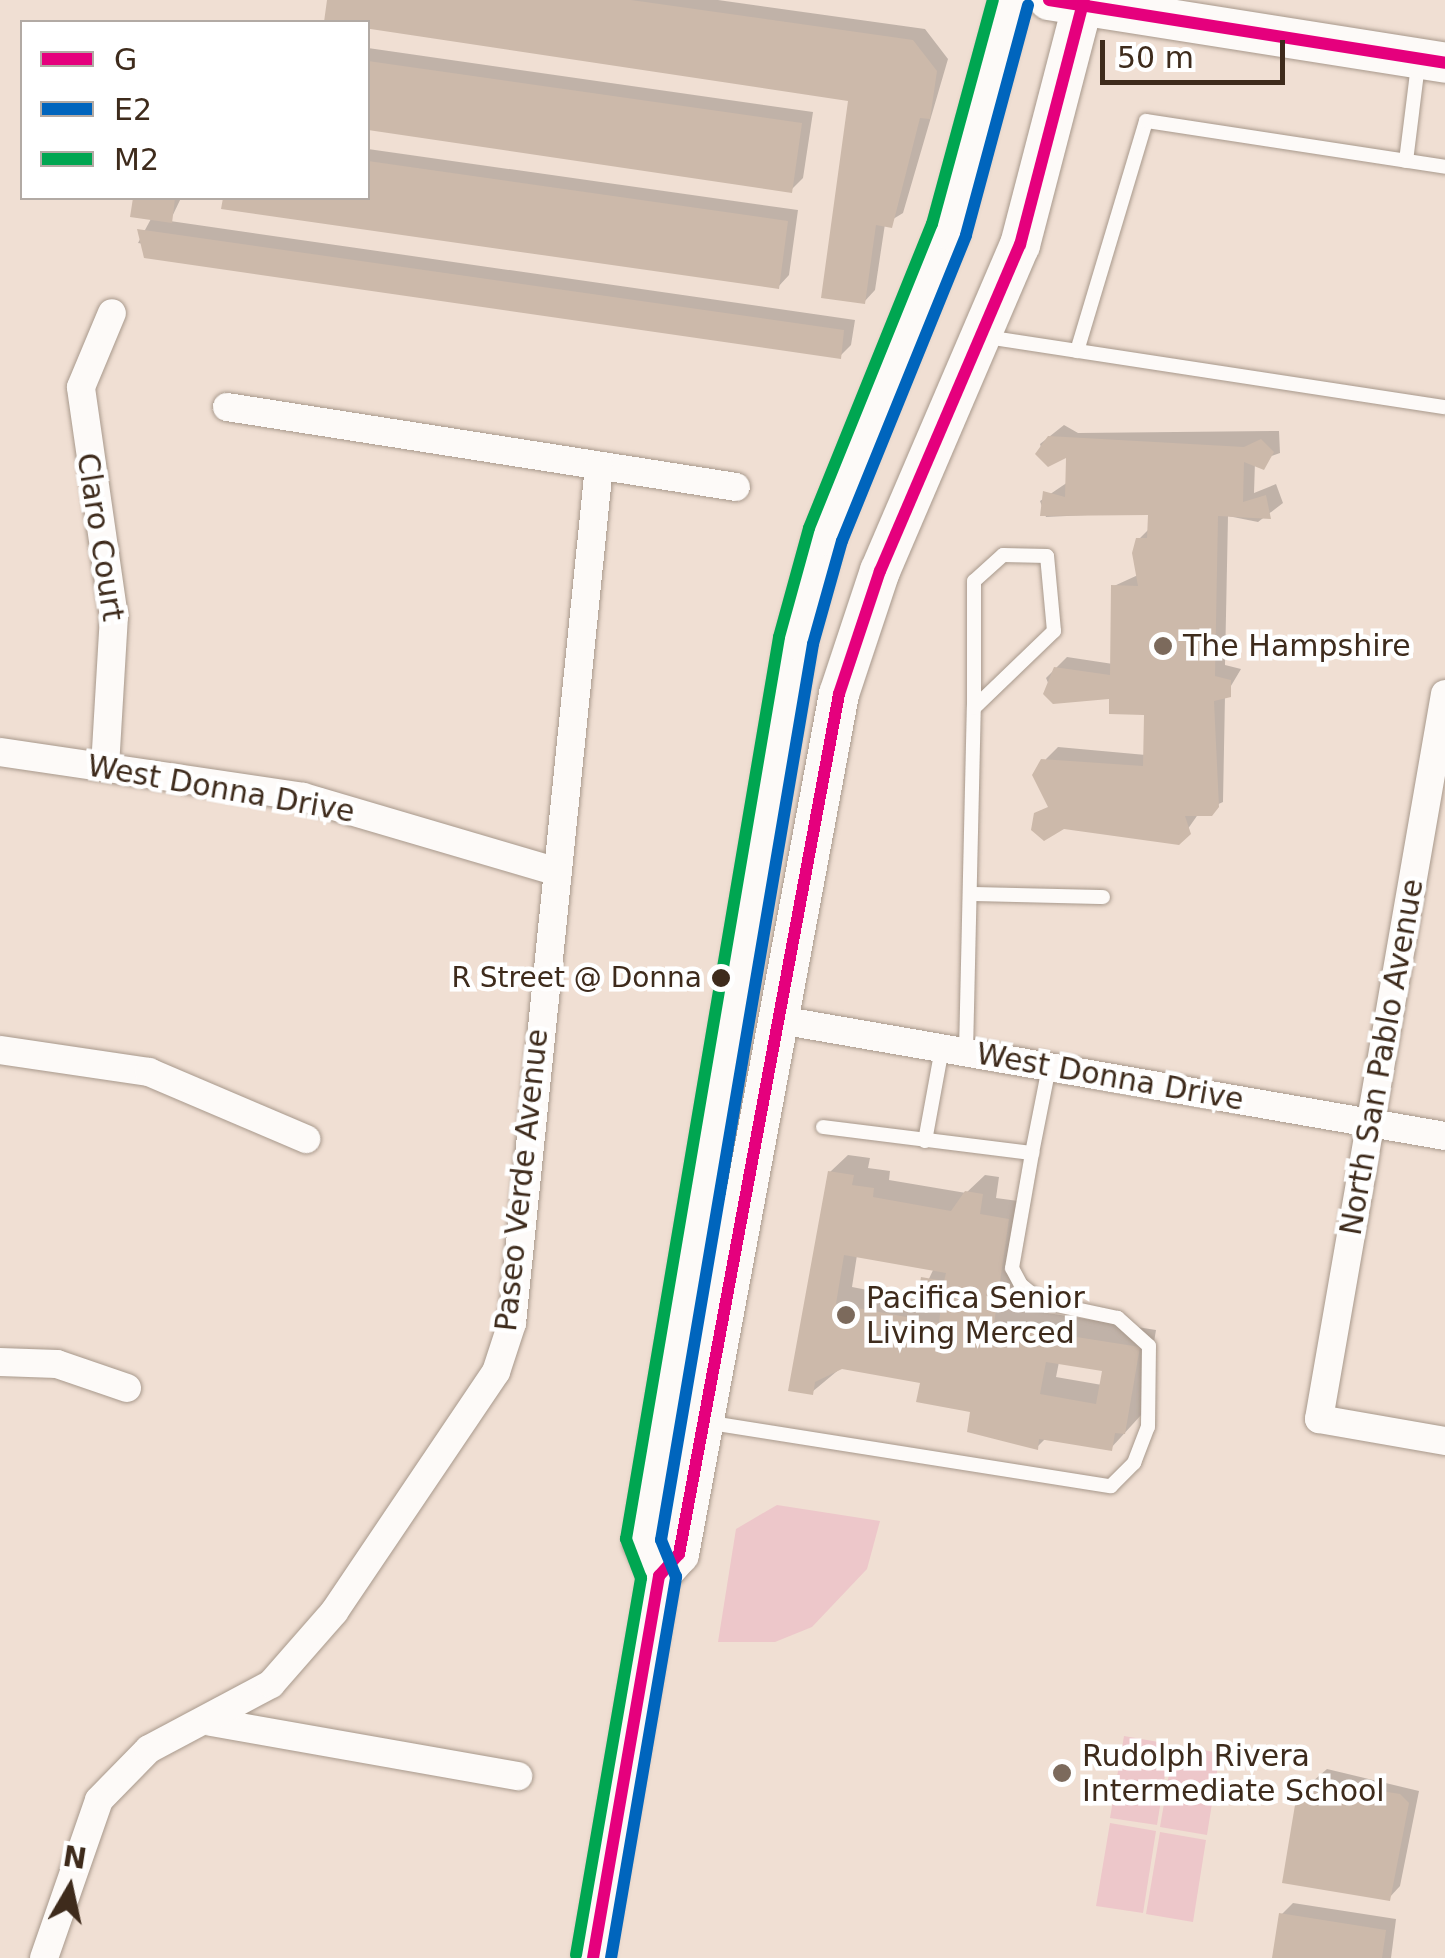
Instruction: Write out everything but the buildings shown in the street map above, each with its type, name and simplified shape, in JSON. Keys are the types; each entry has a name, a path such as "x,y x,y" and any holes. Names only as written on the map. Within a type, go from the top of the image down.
{"street":[{"path":"659,1576 643,1542 796,640 825,536 949,230 1011,0"},
{"path":"593,1958 659,1576 679,1554 774,1019 839,694 880,571 1031,210 1072,2 1432,61"},
{"name":"Claro Court","path":"105,767 114,617 81,386 112,314"},
{"path":"226,407 736,488"},
{"name":"Paseo Verde Avenue","path":"44,1958 99,1800 149,1750 210,1722 271,1684 334,1612 496,1372 512,1322 554,870 599,466"},
{"name":"North San Pablo Avenue","path":"1445,694 1318,1419 1445,1441"},
{"name":"West Donna Drive","path":"0,752 302,797 554,870"},
{"name":"West Donna Drive","path":"774,1019 1445,1136"},
{"path":"0,1050 148,1072 306,1139"},
{"path":"0,1362 57,1364 127,1388"},
{"path":"210,1722 518,1776"}],"lane":[{"path":"1406,162 1432,61"},
{"path":"1077,351 1146,122 1445,167"},
{"path":"980,336 1445,407"},
{"path":"925,1141 954,1050 972,894 974,581 1003,555 1048,556 1054,631 974,708"},
{"path":"972,894 1104,897"},
{"path":"701,1422 1018,1476 1111,1486 1134,1463 1148,1427 1153,1369 1138,1329 1042,1302 1021,1285 1012,1268 1049,1067"},
{"path":"823,1126 1032,1153"}],"shaded area":[{"path":"777,1505 880,1521 867,1569 812,1627 775,1642 718,1642 736,1529"},
{"path":"1124,1736 1170,1744 1157,1825 1110,1818"},
{"path":"1174,1745 1220,1753 1207,1835 1160,1827"},
{"path":"1110,1823 1156,1831 1143,1913 1096,1906"},
{"path":"1160,1832 1206,1840 1193,1922 1146,1914"}],"transit line":[{"name":"M2","path":"576,1955 641,1578 626,1539 779,637 809,528 932,224 993,0"},
{"name":"G","path":"1049,0 1445,63"},
{"name":"G","path":"593,1958 659,1576 679,1554 839,694 880,571 1020,245 1084,0"},
{"name":"E2","path":"611,1958 676,1577 661,1540 813,644 842,541 966,235 1028,5"}],"place":[{"name":"The Hampshire","path":"1163,646"},
{"name":"R Street @ Donna","path":"721,978"},
{"name":"Pacifica Senior Living Merced","path":"846,1315"},
{"name":"Rudolph Rivera Intermediate School","path":"1062,1773"}]}
